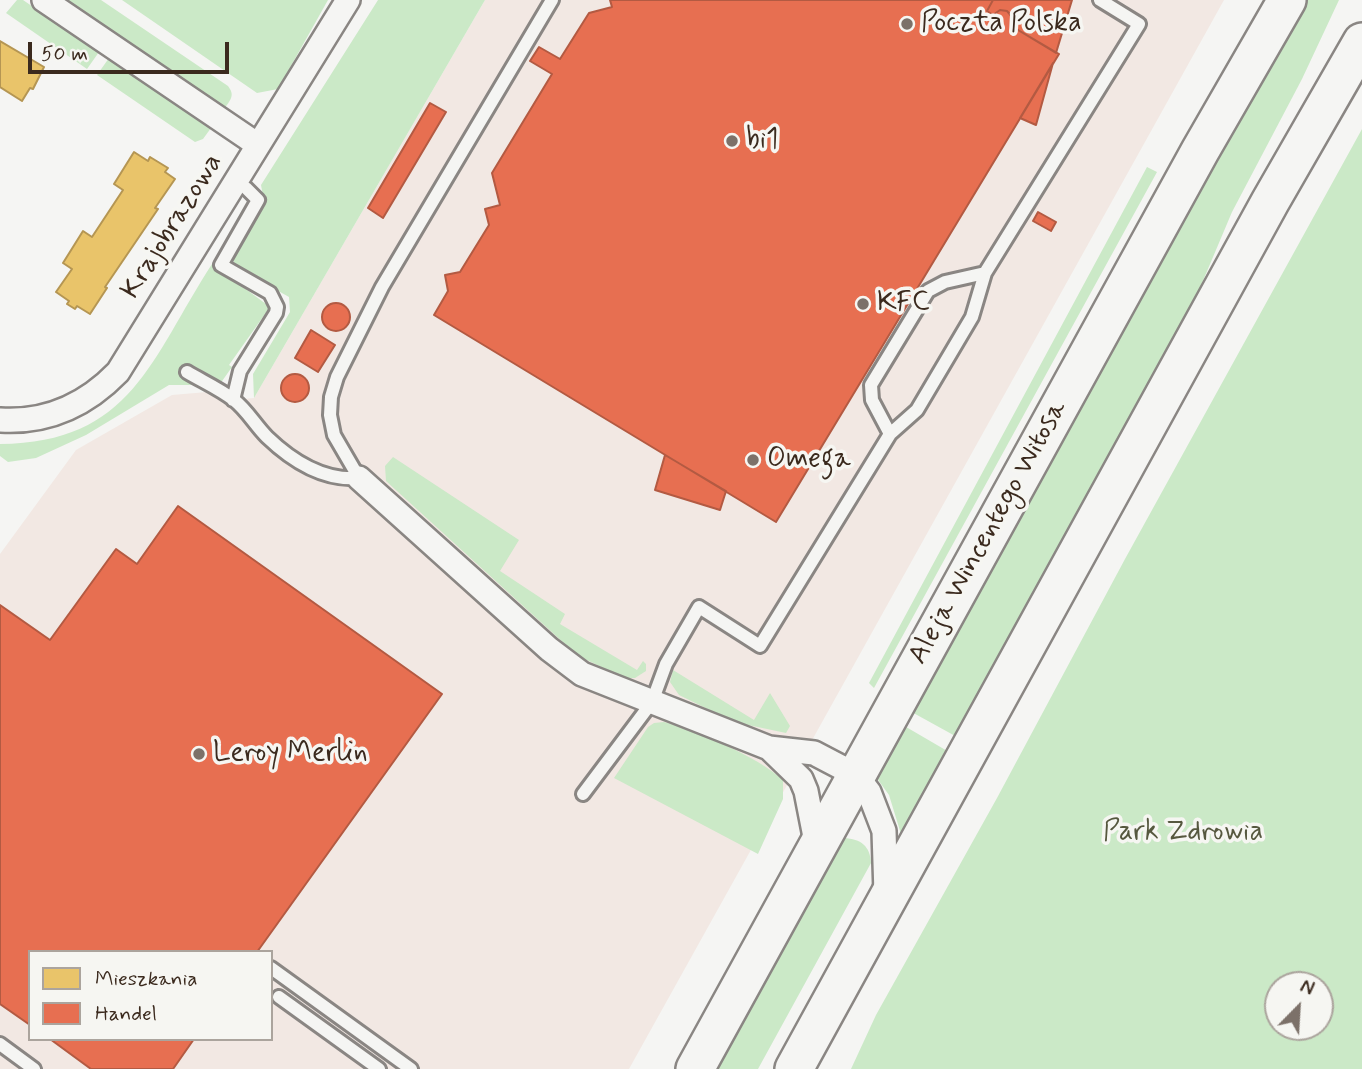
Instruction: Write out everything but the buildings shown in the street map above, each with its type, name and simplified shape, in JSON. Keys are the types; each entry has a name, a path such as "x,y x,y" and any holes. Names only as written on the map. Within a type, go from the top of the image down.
{"main road":[{"name":"Aleja Wincentego Witosa","path":"695,1069 1199,150 1287,0"},
{"path":"794,1069 1263,214 1362,42"}],"street":[{"path":"44,0 258,145"},
{"name":"Krajobrazowa","path":"0,420 35,418 62,412 100,390 118,372 348,0"},
{"path":"359,478 549,649 582,674 769,748 814,753 856,775 869,792 884,831 886,903"},
{"path":"769,748 801,779 806,791 817,847"}],"lane":[{"path":"187,372 233,400 266,436 293,458 325,476 340,480 359,478 334,435 330,415 331,397 337,377 382,287 552,0"},
{"path":"583,794 652,702 666,664 699,607 760,646 890,434 917,410 972,317 985,273 1139,24 1100,0"},
{"path":"233,400 240,371 276,313 277,307 270,293 221,265 258,200 246,188"},
{"path":"890,434 872,400 872,385 928,291 945,282 985,273"},
{"path":"273,969 411,1069"},
{"path":"279,997 379,1069"},
{"path":"0,1044 34,1069"}],"shaded area":[{"path":"485,0 1224,0 629,1069 0,1069 0,554 76,450 172,395 207,392 221,401 254,398"}],"green space":[{"path":"17,0 23,0 99,52 87,69 6,13"},
{"path":"65,0 101,0 228,86 232,95 229,102 225,108"},
{"path":"122,0 328,0 278,89 257,93"},
{"path":"378,0 485,0 254,398 253,374 290,312 289,297 234,266 233,256 264,201 261,185"},
{"path":"1305,0 1339,0 1302,79 1232,212 1194,302 1162,366 957,737 908,710"},
{"path":"109,58 211,128 203,139 195,142 97,75"},
{"name":"Park Zdrowia","path":"1362,129 1362,1069 851,1069 876,1015 997,798 1125,559"},
{"path":"1147,167 1157,172 874,688 869,683"},
{"path":"212,264 270,307 229,365 232,367 220,384 190,366 183,376 196,385 169,385 86,435 36,458 8,462 0,456 0,444 45,440 80,429 109,411 133,389 153,362"},
{"path":"393,457 519,540 500,571 565,614 560,624 637,670 643,661 646,671 635,678 625,678 578,656 386,481 385,466"},
{"path":"673,670 754,720 770,693 790,726 786,733 734,722 679,695 670,682"},
{"path":"664,722 726,745 758,762 783,780 783,799 758,854 614,778 648,727"},
{"path":"901,724 949,752 901,834 889,795 876,777"},
{"path":"844,838 864,845 869,852 871,863 758,1069 712,1069 838,841"}],"place":[{"name":"Poczta Polska","path":"907,24"},
{"name":"bi1","path":"732,141"},
{"name":"KFC","path":"863,304"},
{"name":"Omega","path":"753,460"},
{"name":"Leroy Merlin","path":"199,754"}]}
